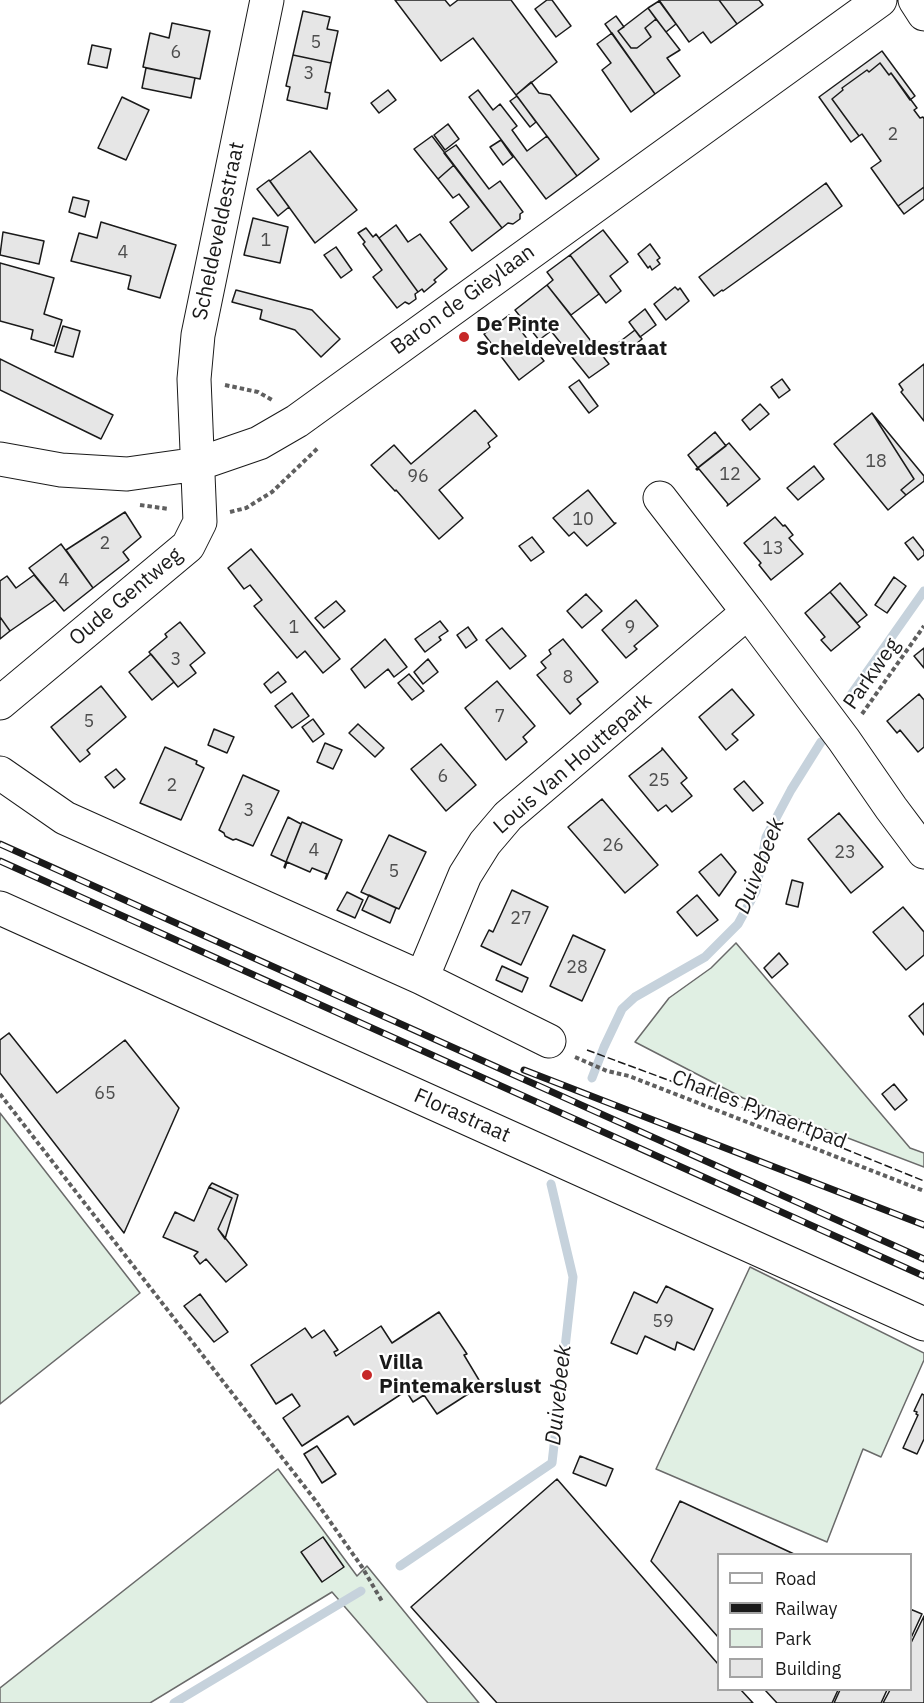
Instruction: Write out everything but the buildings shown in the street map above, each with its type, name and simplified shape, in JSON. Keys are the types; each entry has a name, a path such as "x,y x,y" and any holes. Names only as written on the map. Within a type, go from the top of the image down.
{"street":[{"name":"Scheldeveldestraat","path":"198,464 194,379 198,335 267,0"},
{"name":"Baron de Gieylaan","path":"0,459 61,470 127,474 198,464 258,443 297,421 880,0"},
{"path":"915,0 924,14"},
{"name":"Oude Gentweg","path":"0,703 188,546 200,522 198,464"},
{"path":"660,498 844,740 924,852"},
{"name":"Louis Van Houttepark","path":"422,978 465,875 484,843 508,816 748,612"},
{"path":"0,773 65,818 422,978 549,1041"},
{"name":"Florastraat","path":"0,908 924,1324"}],"path":[{"name":"Parkweg","path":"844,740 924,626"},
{"name":"Charles Pynaertpad","path":"583,1061 629,1076 924,1191"},
{"path":"0,1094 315,1500 362,1567 383,1603"}],"green space":[{"path":"736,943 910,1148 924,1153 924,1167 743,1098 635,1042 669,998 711,968"},
{"path":"0,1113 140,1293 0,1404"},
{"path":"750,1267 924,1353 924,1360 881,1457 863,1449 827,1542 656,1469"},
{"path":"278,1469 357,1576 367,1566 479,1703 428,1703 332,1592 150,1703 0,1703 0,1688"}],"waterway":[{"name":"Duivebeek","path":"850,696 924,591"},
{"name":"Duivebeek","path":"592,1078 622,1009 635,997 705,957 738,924 756,891 766,837 791,790 821,742"},
{"name":"Duivebeek","path":"400,1566 552,1463 573,1277 551,1184"},
{"name":"Duivebeek","path":"174,1703 361,1591"}],"railway":[{"path":"0,844 924,1259"},
{"path":"0,861 924,1276"},
{"path":"524,1070 924,1225"}],"fence":[{"path":"587,1050 744,1108 924,1181"}],"place":[{"name":"De Pinte Scheldeveldestraat","path":"464,337"},
{"name":"Villa Pintemakerslust","path":"367,1375"}]}
